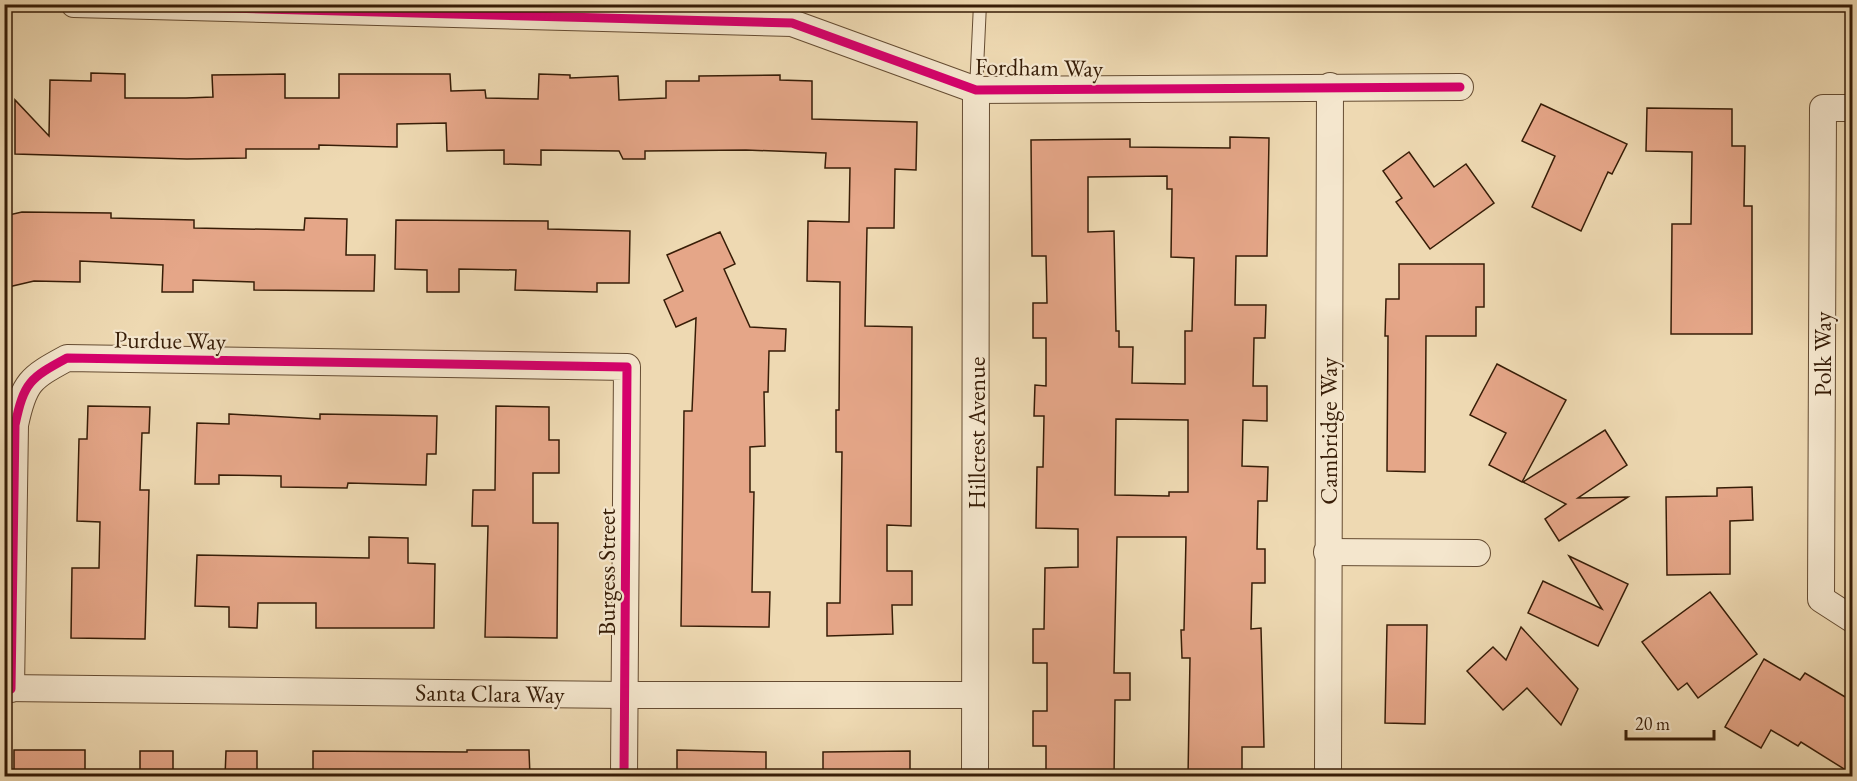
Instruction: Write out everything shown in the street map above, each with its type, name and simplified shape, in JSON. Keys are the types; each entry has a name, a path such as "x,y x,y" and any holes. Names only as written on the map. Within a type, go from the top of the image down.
{"street":[{"name":"Fordham Way","path":"74,4 792,14 976,90 1330,86 1460,87"},
{"name":"Cambridge Way","path":"1328,777 1330,86"},
{"name":"Hillcrest Avenue","path":"975,777 976,90"},
{"name":"Polk Way","path":"1852,108 1823,108 1821,599 1852,619"},
{"name":"Purdue Way","path":"8,688 15,424 22,394 38,374 67,358 627,367"},
{"name":"Burgess Street","path":"624,777 627,367"},
{"path":"1327,552 1477,553"},
{"name":"Santa Clara Way","path":"8,688 623,695 975,695"}],"lane":[{"path":"976,90 980,4"}],"building":[{"path":"91,73 125,74 125,98 213,97 212,75 285,74 285,98 339,98 339,74 450,74 451,91 485,90 486,98 538,99 539,74 570,75 570,78 618,76 619,100 666,98 666,81 699,81 699,76 780,75 780,80 812,81 812,119 917,122 916,170 895,169 894,228 867,228 865,326 912,327 911,526 887,525 887,571 912,571 912,605 892,605 893,634 827,636 827,603 840,603 842,452 836,452 836,410 839,410 840,282 807,281 808,221 849,222 850,168 825,168 826,153 746,150 645,151 645,159 623,159 619,151 541,150 541,165 504,164 504,150 447,151 446,123 397,124 397,147 319,145 319,149 246,149 246,158 187,159 15,154 15,100 49,136 50,80 91,81"},
{"path":"1541,104 1627,144 1612,174 1608,172 1581,231 1532,207 1555,156 1522,141"},
{"path":"1647,108 1732,109 1732,146 1745,146 1744,206 1752,206 1752,334 1671,334 1672,224 1691,224 1692,152 1646,151"},
{"path":"1230,137 1269,138 1267,256 1236,256 1235,305 1266,305 1265,338 1254,338 1253,386 1267,386 1267,421 1243,420 1242,466 1268,467 1267,501 1258,501 1257,549 1265,549 1265,583 1252,583 1251,629 1261,628 1264,747 1242,747 1242,777 1188,777 1190,658 1182,658 1181,630 1184,630 1186,537 1117,537 1114,673 1130,673 1130,700 1115,700 1114,777 1046,777 1046,746 1033,746 1033,711 1047,711 1047,663 1033,663 1033,629 1044,629 1045,568 1078,567 1078,529 1036,528 1037,467 1043,467 1044,416 1034,416 1035,385 1046,386 1046,338 1033,338 1033,303 1047,303 1046,256 1032,256 1031,140 1130,139 1130,147 1230,148","holes":["1167,176 1167,189 1172,189 1171,257 1194,258 1192,331 1185,331 1185,384 1132,383 1133,347 1119,347 1119,331 1116,331 1114,231 1088,232 1088,177","1116,419 1188,420 1188,492 1169,492 1169,496 1115,495"]},
{"path":"1409,152 1434,187 1466,164 1494,203 1430,249 1396,202 1402,198 1383,171"},
{"path":"22,212 111,213 111,218 194,220 194,228 304,230 305,218 347,219 346,255 375,255 374,291 254,290 254,282 193,280 193,292 162,292 163,265 80,261 80,282 34,281 4,288 4,216"},
{"path":"396,220 548,221 548,229 630,231 629,283 597,283 597,292 515,290 516,270 459,269 459,292 427,292 427,270 395,269"},
{"path":"720,232 735,264 724,269 750,327 786,329 785,351 769,351 768,392 764,392 765,446 750,447 750,492 754,492 752,592 770,592 769,627 681,626 684,411 692,411 696,318 676,327 664,300 683,291 667,255"},
{"path":"1399,264 1484,264 1484,307 1476,307 1476,336 1426,336 1425,472 1387,471 1386,299 1399,299"},
{"path":"1497,364 1566,400 1522,482 1489,465 1506,433 1470,415"},
{"path":"88,406 150,407 149,433 142,433 140,490 149,490 145,639 71,638 72,568 99,568 100,522 77,521 79,439 87,439"},
{"path":"496,406 549,407 549,440 559,440 559,473 533,473 533,523 558,523 557,638 485,637 488,526 472,526 473,490 495,490"},
{"path":"229,414 320,419 320,414 437,416 436,454 427,454 426,485 348,483 347,488 281,487 281,476 219,475 219,484 195,484 197,423 229,424"},
{"path":"1605,430 1627,465 1578,498 1628,497 1559,541 1545,519 1566,504 1523,482"},
{"path":"1752,487 1753,520 1730,521 1730,574 1667,575 1666,497 1717,496 1717,488"},
{"path":"369,537 408,538 408,563 435,564 434,628 316,628 316,603 258,603 257,628 229,627 229,607 195,606 197,555 369,558"},
{"path":"1569,556 1628,584 1598,646 1528,613 1543,581 1602,609"},
{"path":"1710,592 1757,654 1698,698 1687,683 1678,690 1642,642"},
{"path":"1387,625 1427,625 1425,724 1385,723"},
{"path":"1521,627 1578,689 1561,725 1527,688 1503,710 1467,671 1493,647 1506,660"},
{"path":"1764,659 1800,680 1805,673 1852,701 1852,774 1801,742 1798,746 1771,730 1761,748 1725,727"},
{"path":"14,750 85,750 85,777 14,777"},
{"path":"467,750 529,750 530,777 313,777 313,751 467,752"},
{"path":"677,750 766,752 766,777 677,777"},
{"path":"140,751 173,751 173,777 140,777"},
{"path":"226,751 257,751 257,777 225,777"},
{"path":"910,751 910,777 823,777 823,752"}],"cycle path":[{"path":"74,4 792,23 976,90 1460,87"},
{"path":"11,689 15,425 22,399 30,383 67,358 627,367 624,776"}]}
